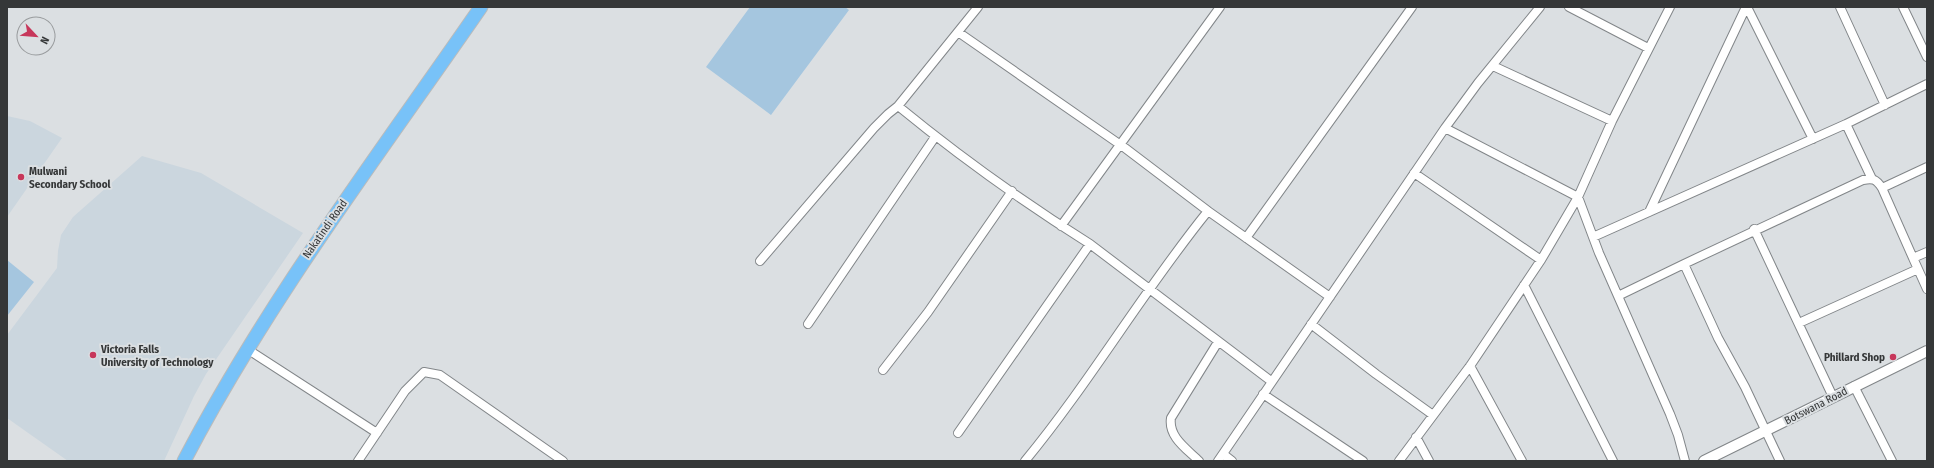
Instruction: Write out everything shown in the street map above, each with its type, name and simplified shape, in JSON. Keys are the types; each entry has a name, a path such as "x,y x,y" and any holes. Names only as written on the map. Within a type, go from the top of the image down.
{"highway":[{"name":"Nakatindi Road","path":"184,461 215,402 247,349 335,214 481,7"}],"street":[{"path":"760,261 874,128 898,106 978,7"},
{"path":"1062,226 1119,144 1220,7"},
{"path":"1246,238 1412,7"},
{"path":"1232,461 1221,458 1271,381 1445,128 1540,7"},
{"path":"1569,7 1648,48"},
{"path":"1399,461 1470,366 1541,260 1578,197 1612,121 1670,7"},
{"path":"1746,7 1812,139"},
{"path":"1648,212 1746,7"},
{"path":"1840,7 1885,105"},
{"path":"1903,7 1927,57"},
{"path":"958,32 1119,144 1208,211 1330,296"},
{"path":"1493,66 1612,121"},
{"path":"1593,237 1846,124 1927,84"},
{"path":"898,106 935,137 1090,244 1271,381"},
{"path":"1846,124 1872,178 1878,182 1882,188 1927,289"},
{"path":"1445,128 1578,197 1618,296 1670,414 1686,461"},
{"path":"808,324 935,137"},
{"path":"1882,188 1927,167"},
{"path":"1414,173 1541,260"},
{"path":"1618,296 1754,229 1863,180 1872,178"},
{"path":"883,370 928,312 1012,191"},
{"path":"1025,461 1051,430 1149,290 1208,211"},
{"path":"1754,229 1833,397"},
{"path":"958,433 1090,244"},
{"path":"1913,258 1927,252"},
{"path":"1684,264 1718,338 1745,387 1780,461"},
{"path":"1799,323 1918,269"},
{"path":"1524,285 1613,461"},
{"path":"1311,324 1376,374 1433,415"},
{"path":"1199,461 1173,434 1170,425 1171,418 1218,342"},
{"path":"247,349 377,433"},
{"name":"Botswana Road","path":"1704,461 1927,351"},
{"path":"1470,366 1522,461"},
{"path":"358,461 405,391 424,372 440,375 563,461"},
{"path":"1854,386 1892,461"},
{"path":"1263,394 1363,461"},
{"path":"1416,437 1429,461"}],"shaded area":[{"path":"750,7 845,7 849,10 771,115 706,67"},
{"name":"Mulwani Secondary School","path":"7,116 30,121 62,138 7,217"},
{"path":"142,156 201,173 303,233 206,374 194,396 164,461 68,461 7,418 7,335 57,268 61,235 73,217"},
{"path":"7,260 34,282 7,316"}],"place":[{"name":"Mulwani Secondary School","path":"21,177"},
{"name":"Victoria Falls University of Technology","path":"93,355"},
{"name":"Phillard Shop","path":"1893,357"}]}
